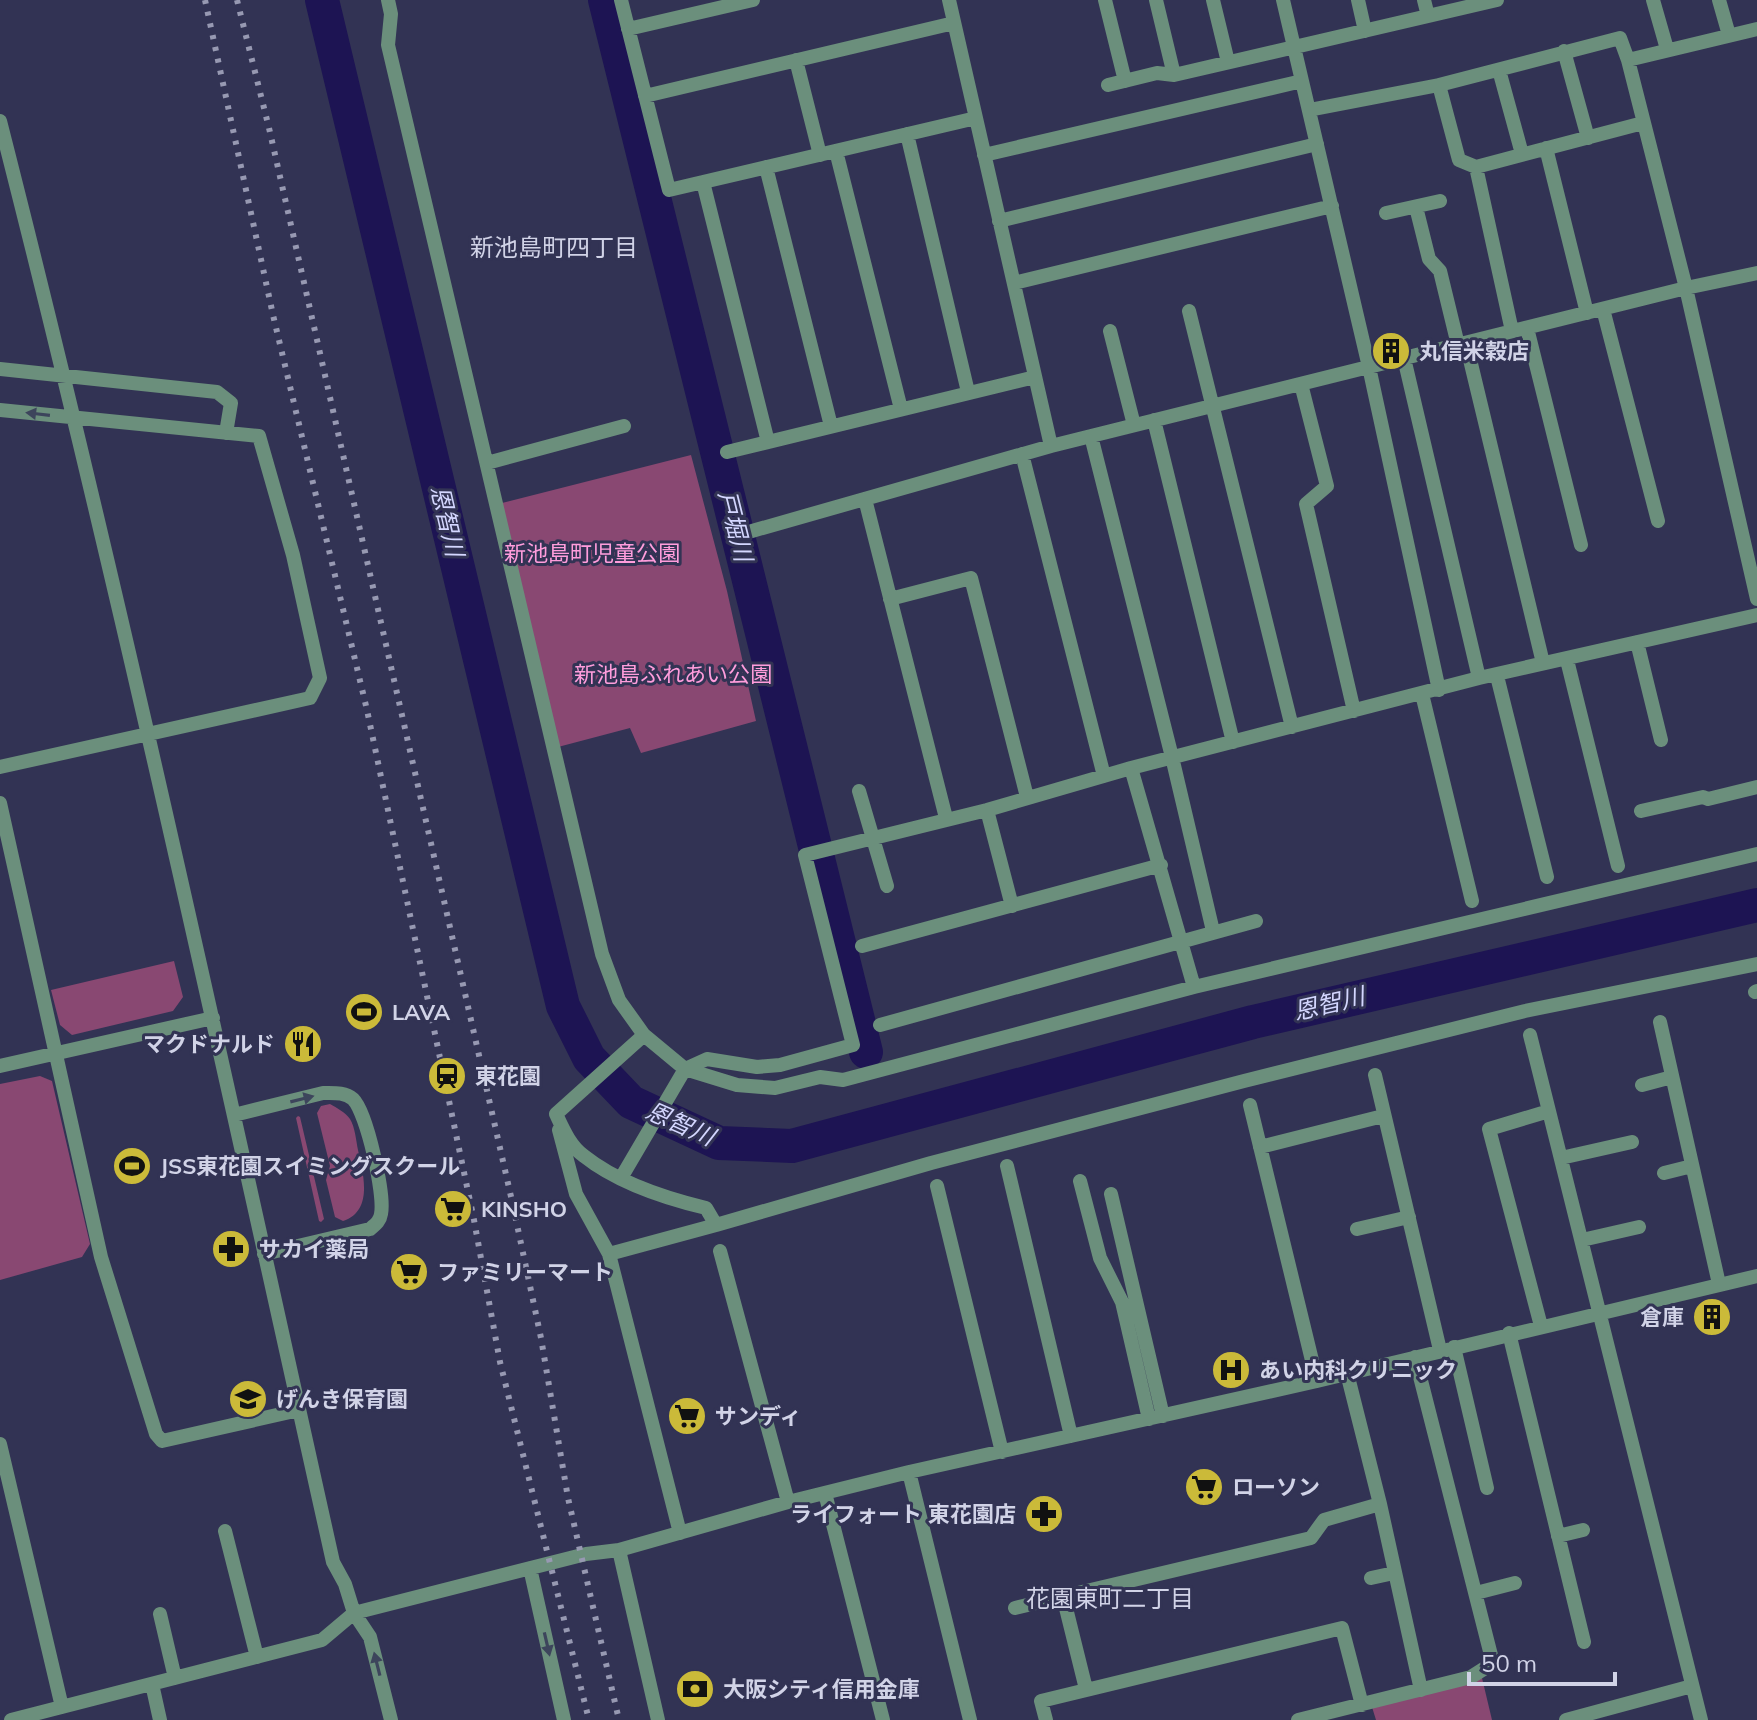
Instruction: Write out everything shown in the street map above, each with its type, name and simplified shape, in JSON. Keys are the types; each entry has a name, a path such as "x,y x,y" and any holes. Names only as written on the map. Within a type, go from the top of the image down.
{"street":[{"path":"388,0 391,14 388,45 602,954 619,1000 644,1035 685,1069 737,1085 775,1088 820,1077 843,1080 1194,987 1757,854"},
{"path":"621,0 669,190 976,118"},
{"path":"628,29 753,0"},
{"path":"949,0 1051,446"},
{"path":"1105,0 1125,81"},
{"path":"1156,0 1174,75"},
{"path":"1213,0 1228,62"},
{"path":"1283,0 1369,367 1439,690"},
{"path":"1358,0 1365,31"},
{"path":"1424,0 1428,16"},
{"path":"1653,0 1667,49"},
{"path":"1719,0 1729,35"},
{"path":"1108,85 1157,73 1174,75 1492,1"},
{"path":"645,96 954,23"},
{"path":"1628,60 1757,29"},
{"path":"1309,110 1439,85 1620,38 1686,288 1757,599"},
{"path":"1564,51 1588,138"},
{"path":"796,60 820,155"},
{"path":"1499,70 1522,154"},
{"path":"984,155 1302,81"},
{"path":"1439,85 1459,160 1476,167 1643,123"},
{"path":"0,121 65,376 149,735 333,1562 345,1584 354,1613 370,1637 391,1720"},
{"path":"907,134 968,392"},
{"path":"999,221 1317,144"},
{"path":"1546,148 1587,313"},
{"path":"836,151 901,409"},
{"path":"766,167 831,426"},
{"path":"1476,167 1512,331"},
{"path":"703,182 768,442"},
{"path":"1386,213 1440,201"},
{"path":"1014,283 1332,206"},
{"path":"1416,207 1429,259 1440,271 1462,344 1543,663"},
{"path":"752,531 1051,446 1757,273"},
{"path":"1603,309 1658,521"},
{"path":"1189,311 1292,727"},
{"path":"1527,328 1581,545"},
{"path":"1110,331 1134,425"},
{"path":"1404,358 1479,678"},
{"path":"0,369 217,392 231,403 226,433"},
{"path":"727,452 1035,377"},
{"path":"1301,384 1327,486 1306,504 1354,711"},
{"path":"0,410 259,436 293,555 320,678 310,698 0,767"},
{"path":"1154,420 1233,742"},
{"path":"487,463 624,426"},
{"path":"1091,436 1213,931"},
{"path":"1022,454 1104,776"},
{"path":"865,499 946,818"},
{"path":"890,599 971,578 1027,797"},
{"path":"621,1178 685,1069 707,1059 757,1067 780,1065 853,1045 805,855 987,810 1172,757 1479,678 1757,615"},
{"path":"1637,642 1661,740"},
{"path":"1567,660 1618,866"},
{"path":"1497,676 1547,877"},
{"path":"1422,694 1472,901"},
{"path":"1131,768 1194,987"},
{"path":"1641,811 1757,787"},
{"path":"859,791 887,886"},
{"path":"0,803 101,1257 156,1434 162,1441 299,1410"},
{"path":"987,810 1012,906"},
{"path":"862,946 1161,865"},
{"path":"880,1025 1181,939 1256,921"},
{"path":"609,1254 931,1163 1318,1063 1525,1011 1757,964"},
{"path":"0,1066 213,1018"},
{"path":"1660,1022 1719,1284"},
{"path":"556,1114 644,1035"},
{"path":"1530,1035 1701,1720"},
{"path":"1375,1075 1409,1217 1487,1488"},
{"path":"1642,1085 1672,1077"},
{"path":"234,1115 323,1093 339,1093 352,1098 363,1113 383,1203 381,1219 370,1229 264,1254"},
{"path":"1250,1105 1317,1381"},
{"path":"1541,1326 1489,1129 1549,1111"},
{"path":"556,1114 566,1136 582,1155 621,1178 669,1199 706,1208 716,1225"},
{"path":"556,1114 576,1194 609,1254 680,1533"},
{"path":"1260,1147 1383,1116"},
{"path":"1561,1158 1632,1142"},
{"path":"1007,1166 1071,1436"},
{"path":"1664,1173 1692,1166"},
{"path":"1080,1181 1100,1258 1122,1302 1156,1418"},
{"path":"937,1186 1002,1452"},
{"path":"1111,1194 1156,1418"},
{"path":"1357,1229 1409,1217"},
{"path":"1582,1240 1639,1227"},
{"path":"720,1251 788,1502"},
{"path":"11,1720 322,1640 354,1613 586,1554 619,1550 788,1502 1757,1276"},
{"path":"1509,1333 1584,1642"},
{"path":"1300,1720 1471,1677 1493,1663 1415,1357"},
{"path":"1347,1373 1421,1690"},
{"path":"0,1444 62,1707"},
{"path":"909,1472 970,1720"},
{"path":"825,1493 883,1720"},
{"path":"1015,1608 1311,1538 1324,1520 1380,1504"},
{"path":"1558,1536 1583,1530"},
{"path":"225,1531 257,1657"},
{"path":"619,1550 658,1720"},
{"path":"530,1568 564,1720"},
{"path":"1371,1578 1394,1573"},
{"path":"1476,1593 1515,1583"},
{"path":"1063,1596 1086,1689"},
{"path":"160,1614 175,1678"},
{"path":"1046,1720 1041,1701 1342,1628 1362,1705"},
{"path":"152,1684 160,1720"},
{"path":"1569,1720 1692,1686"}],"green space":[{"path":"691,455 727,591 756,721 641,753 630,728 558,747 502,503"},
{"path":"174,961 183,997 173,1011 72,1035 60,1025 51,990"},
{"path":"40,1076 52,1081 90,1244 82,1257 0,1280 0,1084"},
{"path":"330,1104 352,1122 364,1180 363,1200 359,1209 343,1221 335,1217 326,1180 330,1166 317,1113 321,1106"},
{"path":"298,1116 324,1219 321,1222 296,1118"},
{"path":"1482,1678 1492,1720 1376,1720 1372,1707"}],"waterway":[{"name":"恩智川","path":"322,0 563,1006 589,1058 631,1102 719,1143 792,1146 1253,1022 1757,905"},
{"name":"戸堀川","path":"605,0 866,1052"}],"railway":[{"path":"205,0 273,315 367,710 474,1220 500,1362 589,1720"},
{"path":"237,0 269,128 512,1201 541,1338 568,1498 619,1720"}],"place":[{"name":"丸信米穀店","path":"1391,351"},
{"name":"LAVA","path":"364,1012"},
{"name":"マクドナルド","path":"303,1044"},
{"name":"東花園","path":"447,1076"},
{"name":"JSS東花園スイミングスクール","path":"132,1166"},
{"name":"KINSHO","path":"453,1209"},
{"name":"サカイ薬局","path":"231,1249"},
{"name":"ファミリーマート","path":"409,1272"},
{"name":"倉庫","path":"1712,1317"},
{"name":"あい内科クリニック","path":"1231,1370"},
{"name":"げんき保育園","path":"248,1399"},
{"name":"サンディ","path":"687,1416"},
{"name":"ローソン","path":"1204,1487"},
{"name":"ライフォート 東花園店","path":"1044,1514"},
{"name":"大阪シティ信用金庫","path":"695,1689"}],"district":[{"name":"新池島町四丁目","path":"554,248"},
{"name":"花園東町二丁目","path":"1110,1599"}],"park label":[{"name":"新池島町児童公園","path":"592,553"},
{"name":"新池島ふれあい公園","path":"673,674"}]}
